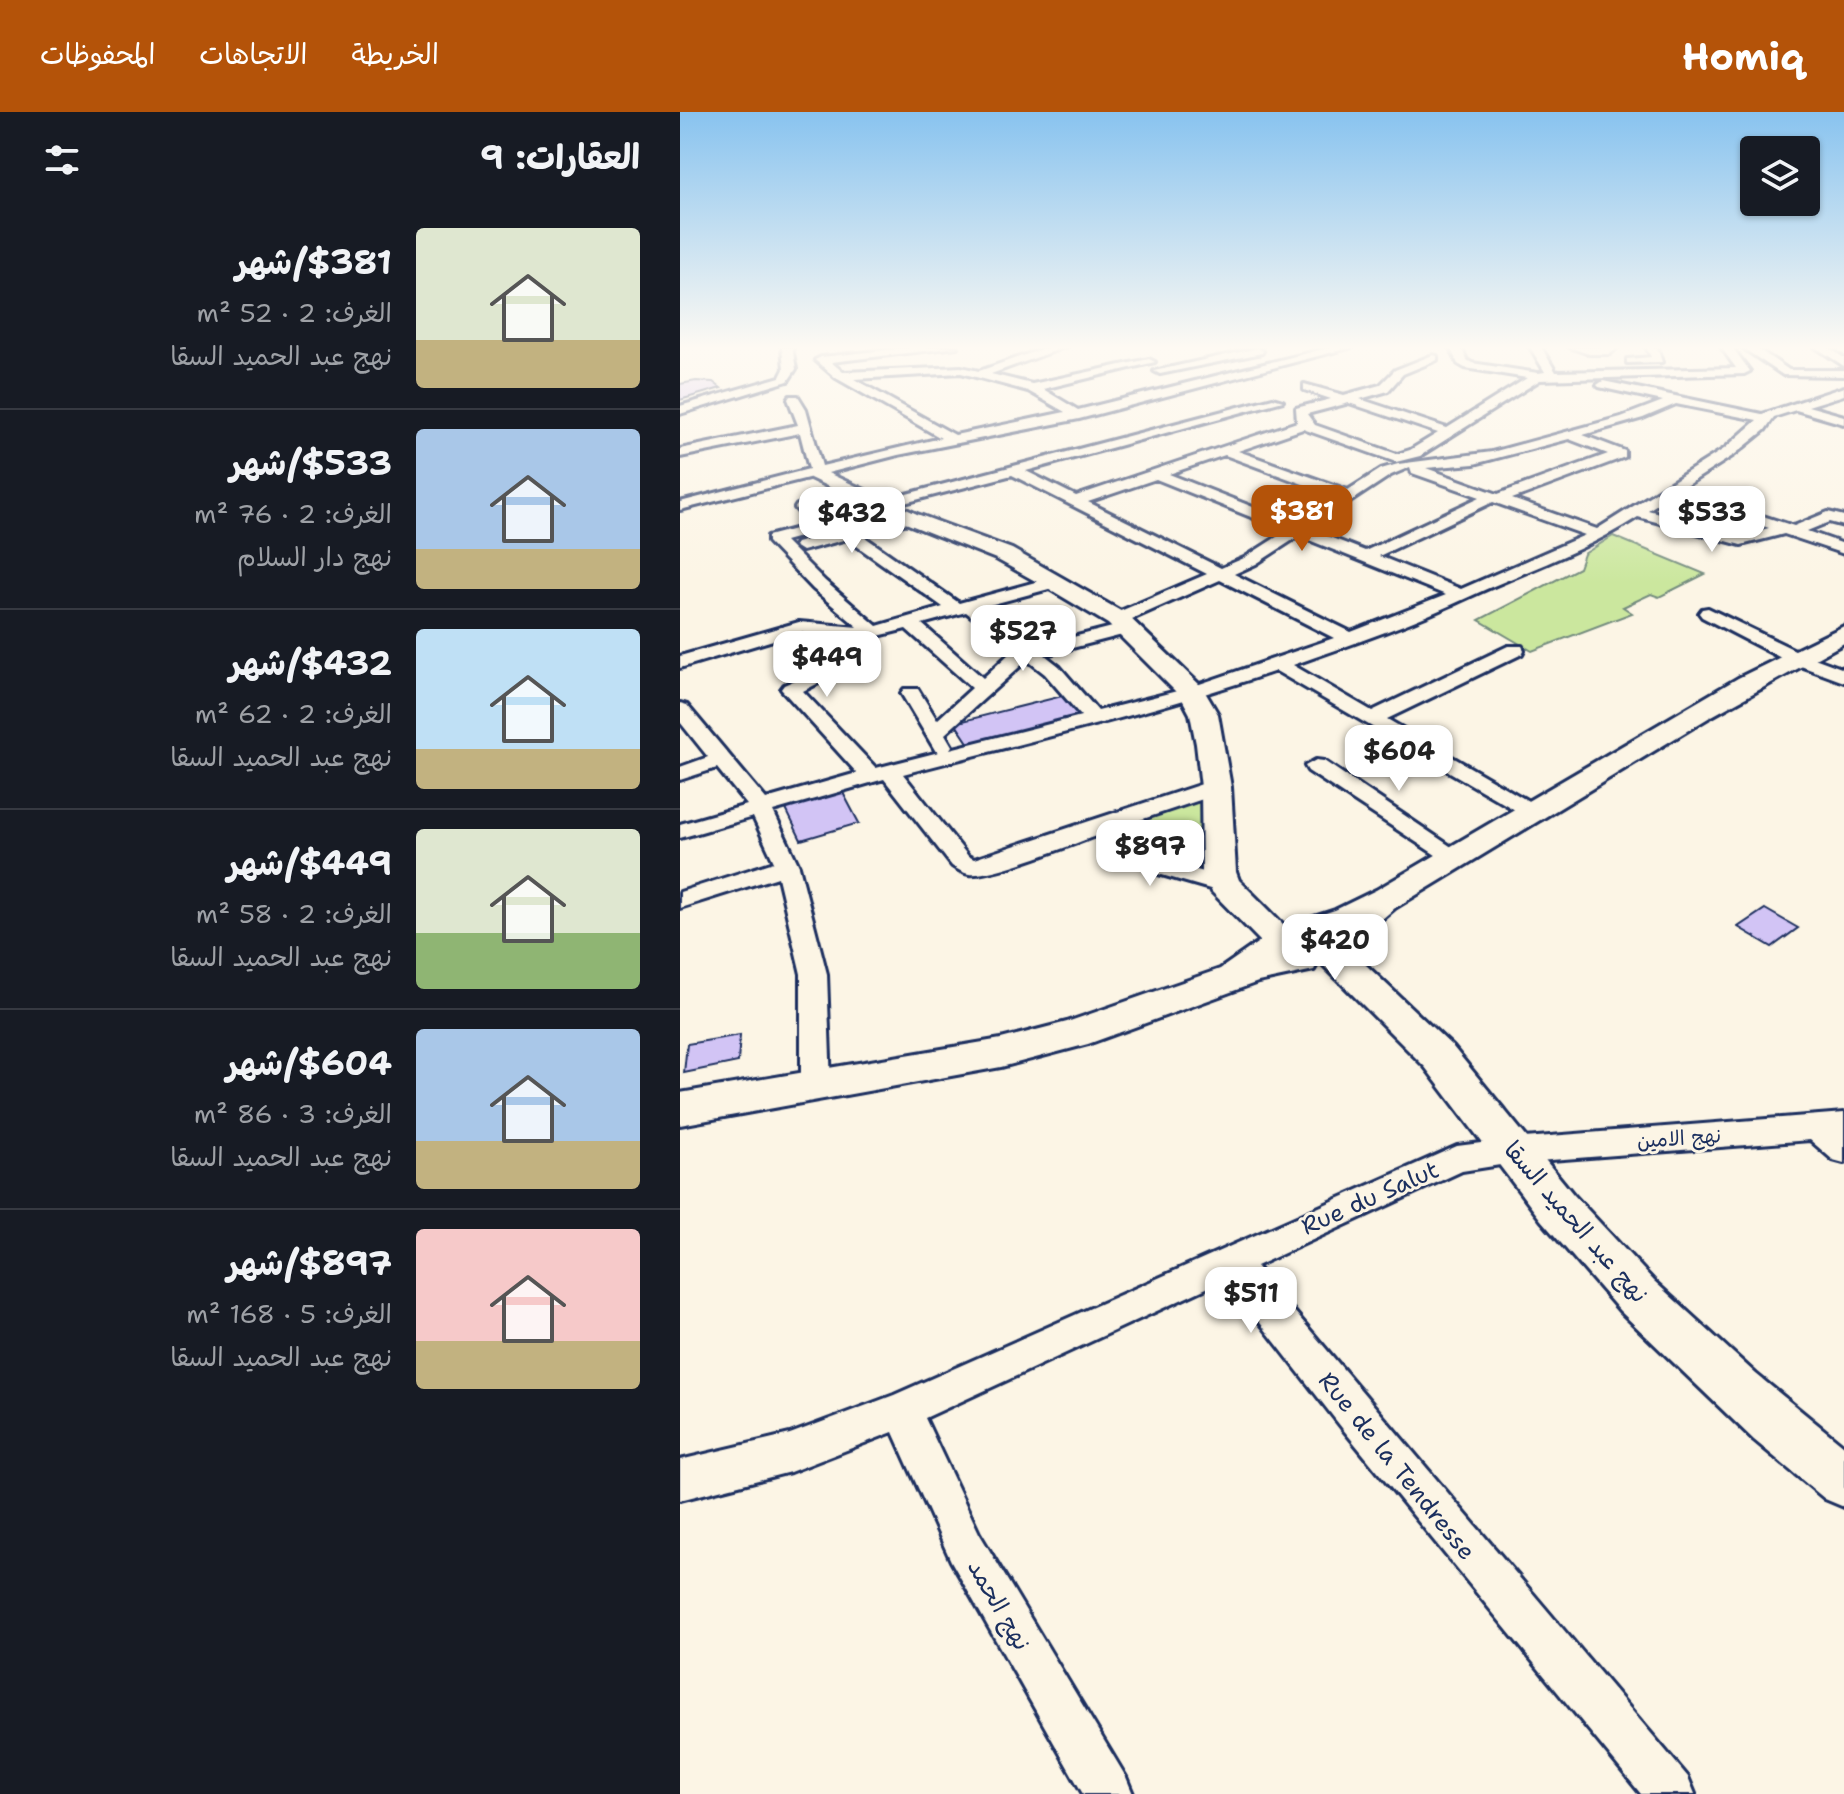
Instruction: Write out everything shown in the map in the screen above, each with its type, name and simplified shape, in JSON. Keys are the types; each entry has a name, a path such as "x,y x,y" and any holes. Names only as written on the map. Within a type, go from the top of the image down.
{"street":[{"path":"929,425 955,440"},
{"path":"680,506 817,474 897,451 1027,425"},
{"path":"1075,501 1226,451 1286,425"},
{"path":"1320,425 1402,463 1599,535"},
{"path":"1427,425 1447,432"},
{"path":"934,733 1017,657 1122,623 1222,575 1298,530 1457,425"},
{"path":"1402,463 1478,460 1603,425"},
{"path":"680,831 880,774 1192,693 1350,639 1462,595 1599,535 1700,467 1729,452 1761,425"},
{"path":"881,505 1184,426"},
{"path":"680,453 804,428 817,474 910,518 1004,554 1122,623 1192,693 1204,714 1216,787 1219,872 1224,885"},
{"path":"1365,557 1495,498 1620,454 1569,434"},
{"path":"1140,438 1196,461"},
{"path":"1226,451 1350,496"},
{"path":"1478,460 1545,482"},
{"path":"1015,471 1350,639"},
{"path":"1157,474 1462,595"},
{"path":"855,492 802,508 820,527 774,539 783,551 874,632"},
{"path":"1724,508 1844,549"},
{"path":"1637,512 1741,540 1792,529 1828,517 1844,521"},
{"path":"783,551 910,518"},
{"path":"851,535 1032,652 1052,670 1095,720"},
{"path":"680,662 791,629 874,632 1054,582"},
{"path":"1708,613 1794,657 1844,676"},
{"path":"911,624 983,688"},
{"path":"826,631 817,644 841,667 791,689 880,774 960,861 971,867 989,864 1216,787"},
{"path":"680,1109 1001,1053 1074,1034 1271,965 1534,814 1644,742 1794,657 1844,633"},
{"path":"1371,719 1515,650"},
{"path":"1280,665 1534,814"},
{"path":"911,693 947,756"},
{"path":"680,709 760,807 787,866 814,974 816,1087"},
{"path":"680,774 721,760"},
{"path":"1316,766 1456,858"},
{"path":"1119,820 1163,868 1224,885"},
{"path":"680,900 787,866"},
{"name":"نهج عبد الحميد السقا","path":"1224,885 1252,911 1358,982 1438,1056 1575,1228 1657,1314 1777,1426 1844,1480"},
{"path":"1830,1126 1844,1151"},
{"name":"نهج الامين","path":"1513,1151 1830,1126"},
{"name":"Rue du Salut","path":"1232,1261 1457,1159 1513,1151"},
{"path":"680,1480 790,1453 902,1410 1232,1261"},
{"name":"Rue de la Tendresse","path":"1232,1261 1365,1428 1671,1794"},
{"name":"نهج الحمد","path":"902,1410 965,1547 1109,1794"}],"green space":[{"path":"1613,536 1705,574 1659,597 1651,594 1623,607 1632,613 1532,651 1479,620 1579,568 1584,554"},
{"path":"1197,801 1202,805 1203,850 1178,854 1163,852 1134,825 1136,820"}],"building":[{"path":"1066,695 1082,714 969,744 955,723"},
{"path":"841,789 859,823 801,840 784,805"},
{"path":"1765,909 1798,928 1772,947 1738,927"},
{"path":"740,1035 738,1062 684,1073 687,1044"}]}
